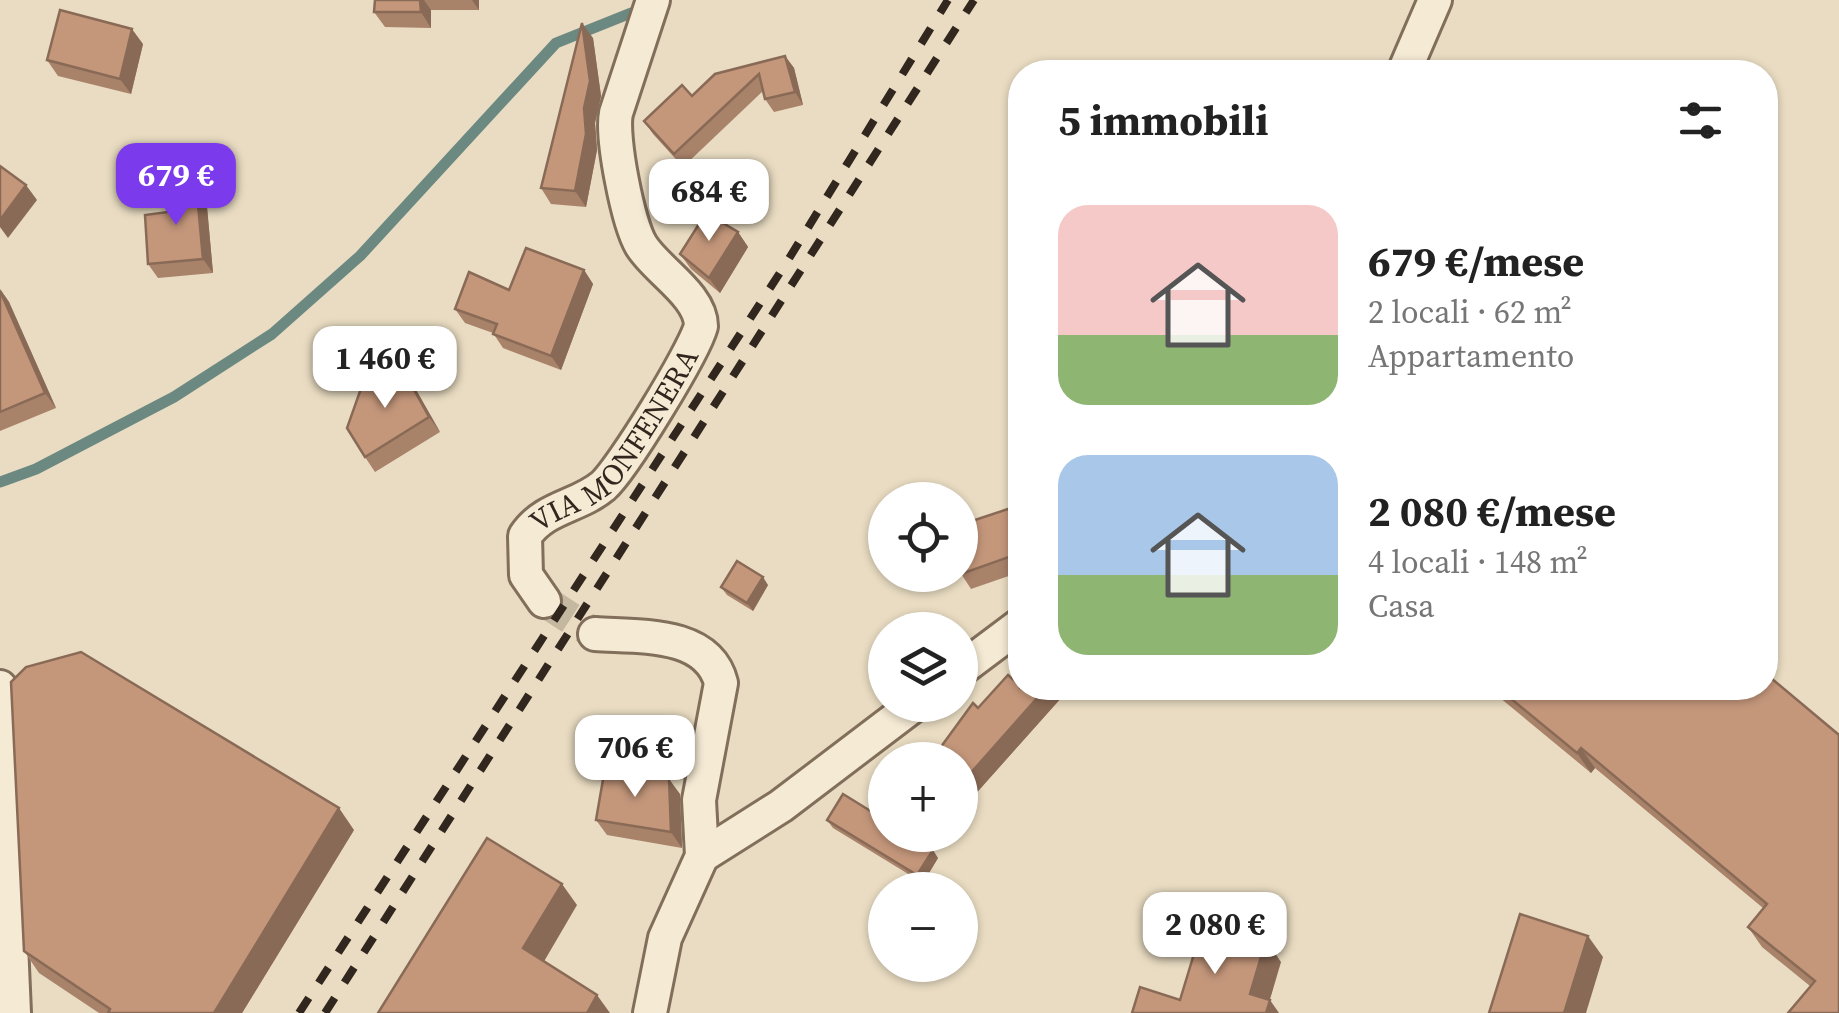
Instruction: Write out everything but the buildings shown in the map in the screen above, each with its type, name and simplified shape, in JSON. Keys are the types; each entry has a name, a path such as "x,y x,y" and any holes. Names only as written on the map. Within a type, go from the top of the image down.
{"street":[{"name":"VIA MONFENERA","path":"544,601 526,575 526,536 540,518 591,494 617,469 700,326 697,308 636,234 614,132 616,113 654,0"},
{"path":"1409,60 1434,0"},
{"path":"978,656 1008,633"},
{"path":"596,634 671,640 704,653 718,669 722,683 699,800 702,856 665,938 650,1013"},
{"path":"0,688 14,1013"},
{"path":"702,856 781,806 892,722"}],"waterway":[{"path":"0,482 36,469 174,397 272,334 360,256 556,43 631,13"}],"tunnel":[{"path":"544,601 595,634"}],"railway":[{"path":"299,1013 785,265 948,0"},
{"path":"325,1013 974,0"}]}
